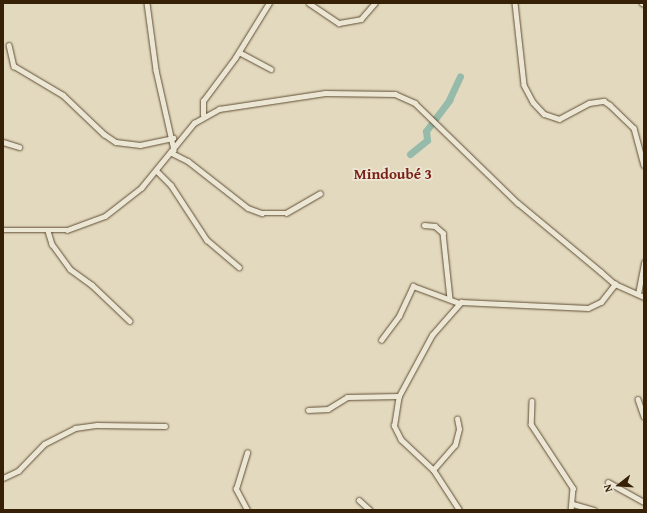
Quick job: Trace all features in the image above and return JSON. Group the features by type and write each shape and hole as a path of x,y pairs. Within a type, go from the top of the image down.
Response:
{"street":[{"path":"147,3 156,70 173,138 173,152"},
{"path":"204,115 203,101 239,52 268,3"},
{"path":"309,3 318,5 339,23 348,23 361,19 375,3"},
{"path":"515,3 524,85 533,102 544,114 559,118 596,101 610,105 634,128 644,165"},
{"path":"9,45 14,66 63,95 93,124 116,142 140,145 173,138"},
{"path":"239,52 271,69"},
{"path":"3,230 48,231 78,228 105,216 136,193 157,171 204,115 227,106 332,92 401,95 430,118 518,203 616,284 644,297"},
{"path":"3,142 19,146"},
{"path":"173,152 188,161 248,208 262,213 286,213 320,193"},
{"path":"157,171 171,184 207,240 239,267"},
{"path":"424,224 435,226 443,233 450,298"},
{"path":"48,231 52,244 70,269 92,285 130,321"},
{"path":"638,294 644,263"},
{"path":"381,340 399,316 413,286 458,302 588,308 600,302 616,284"},
{"path":"458,302 432,335 399,396 393,420 398,436 433,470 459,510"},
{"path":"308,410 328,409 347,397 399,396"},
{"path":"638,399 644,416"},
{"path":"532,401 530,422 570,482 573,504 571,510"},
{"path":"433,470 455,445 459,429 457,419"},
{"path":"3,478 18,471 44,444 75,428 97,424 165,426"},
{"path":"247,453 236,489 247,510"},
{"path":"608,482 644,502"},
{"path":"359,500 370,510"},
{"path":"573,504 594,510"}],"waterway":[{"path":"410,154 427,140 426,131 449,100 460,76"}],"district":[{"name":"Mindoubé 3","path":"393,174"}]}
